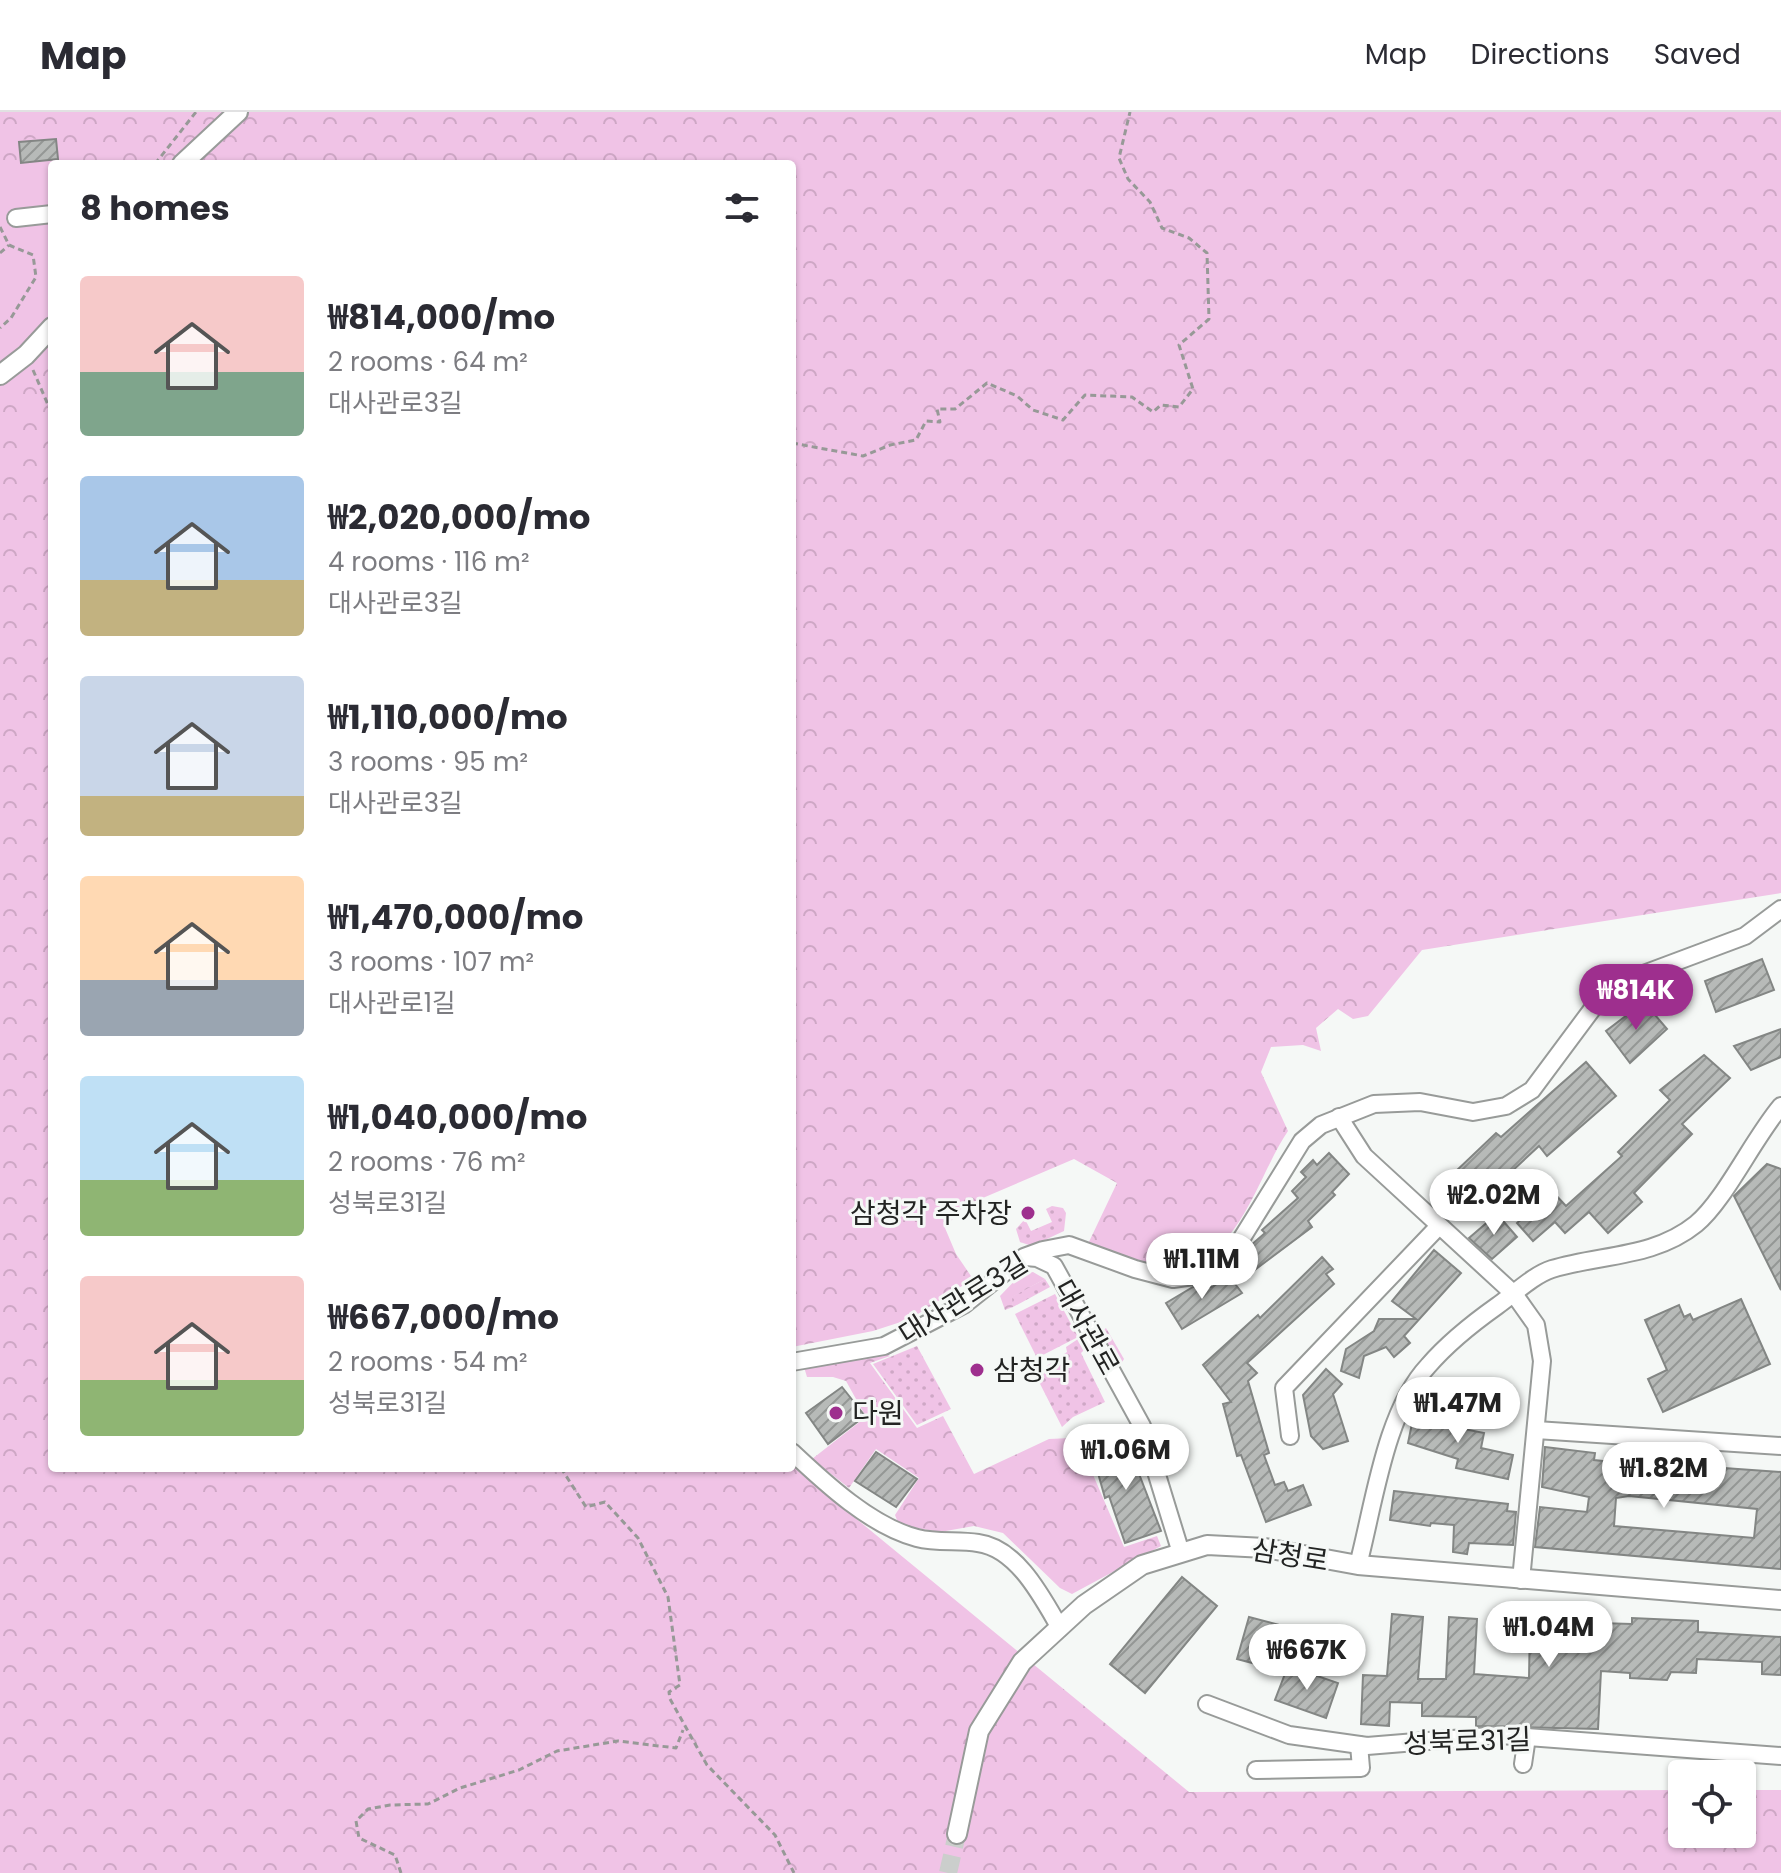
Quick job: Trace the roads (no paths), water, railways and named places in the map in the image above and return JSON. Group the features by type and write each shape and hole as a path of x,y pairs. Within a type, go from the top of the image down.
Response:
{"street":[{"path":"186,160 238,112"},
{"path":"16,218 48,214"},
{"path":"0,375 26,355 48,331"},
{"name":"대사관로3길","path":"796,1361 884,1346 965,1304 1024,1257 1069,1245 1173,1279 1207,1274 1232,1254 1302,1141 1321,1125 1374,1104 1420,1102 1473,1112 1506,1106 1532,1090 1596,1004 1622,982 1663,965 1708,953 1745,936 1781,909"},
{"path":"1358,1565 1392,1433 1406,1399 1426,1367 1484,1315 1547,1271 1578,1262 1619,1257 1663,1243 1696,1223 1779,1111"},
{"path":"1339,1117 1364,1156 1514,1294 1536,1325 1542,1361 1521,1580"},
{"path":"1290,1436 1284,1388 1438,1227"},
{"name":"대사관로","path":"1024,1257 1037,1258 1054,1266 1142,1426 1181,1553"},
{"path":"1536,1430 1781,1446"},
{"path":"796,1456 837,1495 915,1538 981,1543 1003,1554 1034,1583 1060,1628"},
{"name":"삼청로","path":"957,1834 979,1731 1022,1662 1084,1605 1142,1565 1207,1545 1265,1548 1358,1565 1781,1600"},
{"name":"성북로31길","path":"1207,1704 1289,1735 1359,1745 1501,1735 1781,1756"},
{"path":"1523,1764 1527,1737"},
{"path":"1256,1770 1361,1768 1359,1745"}],"tunnel":[{"path":"948,1873 957,1834"}],"place":[{"name":"삼청각 주차장","path":"1028,1213"},
{"name":"삼청각","path":"977,1370"},
{"name":"다원","path":"836,1413"}]}
